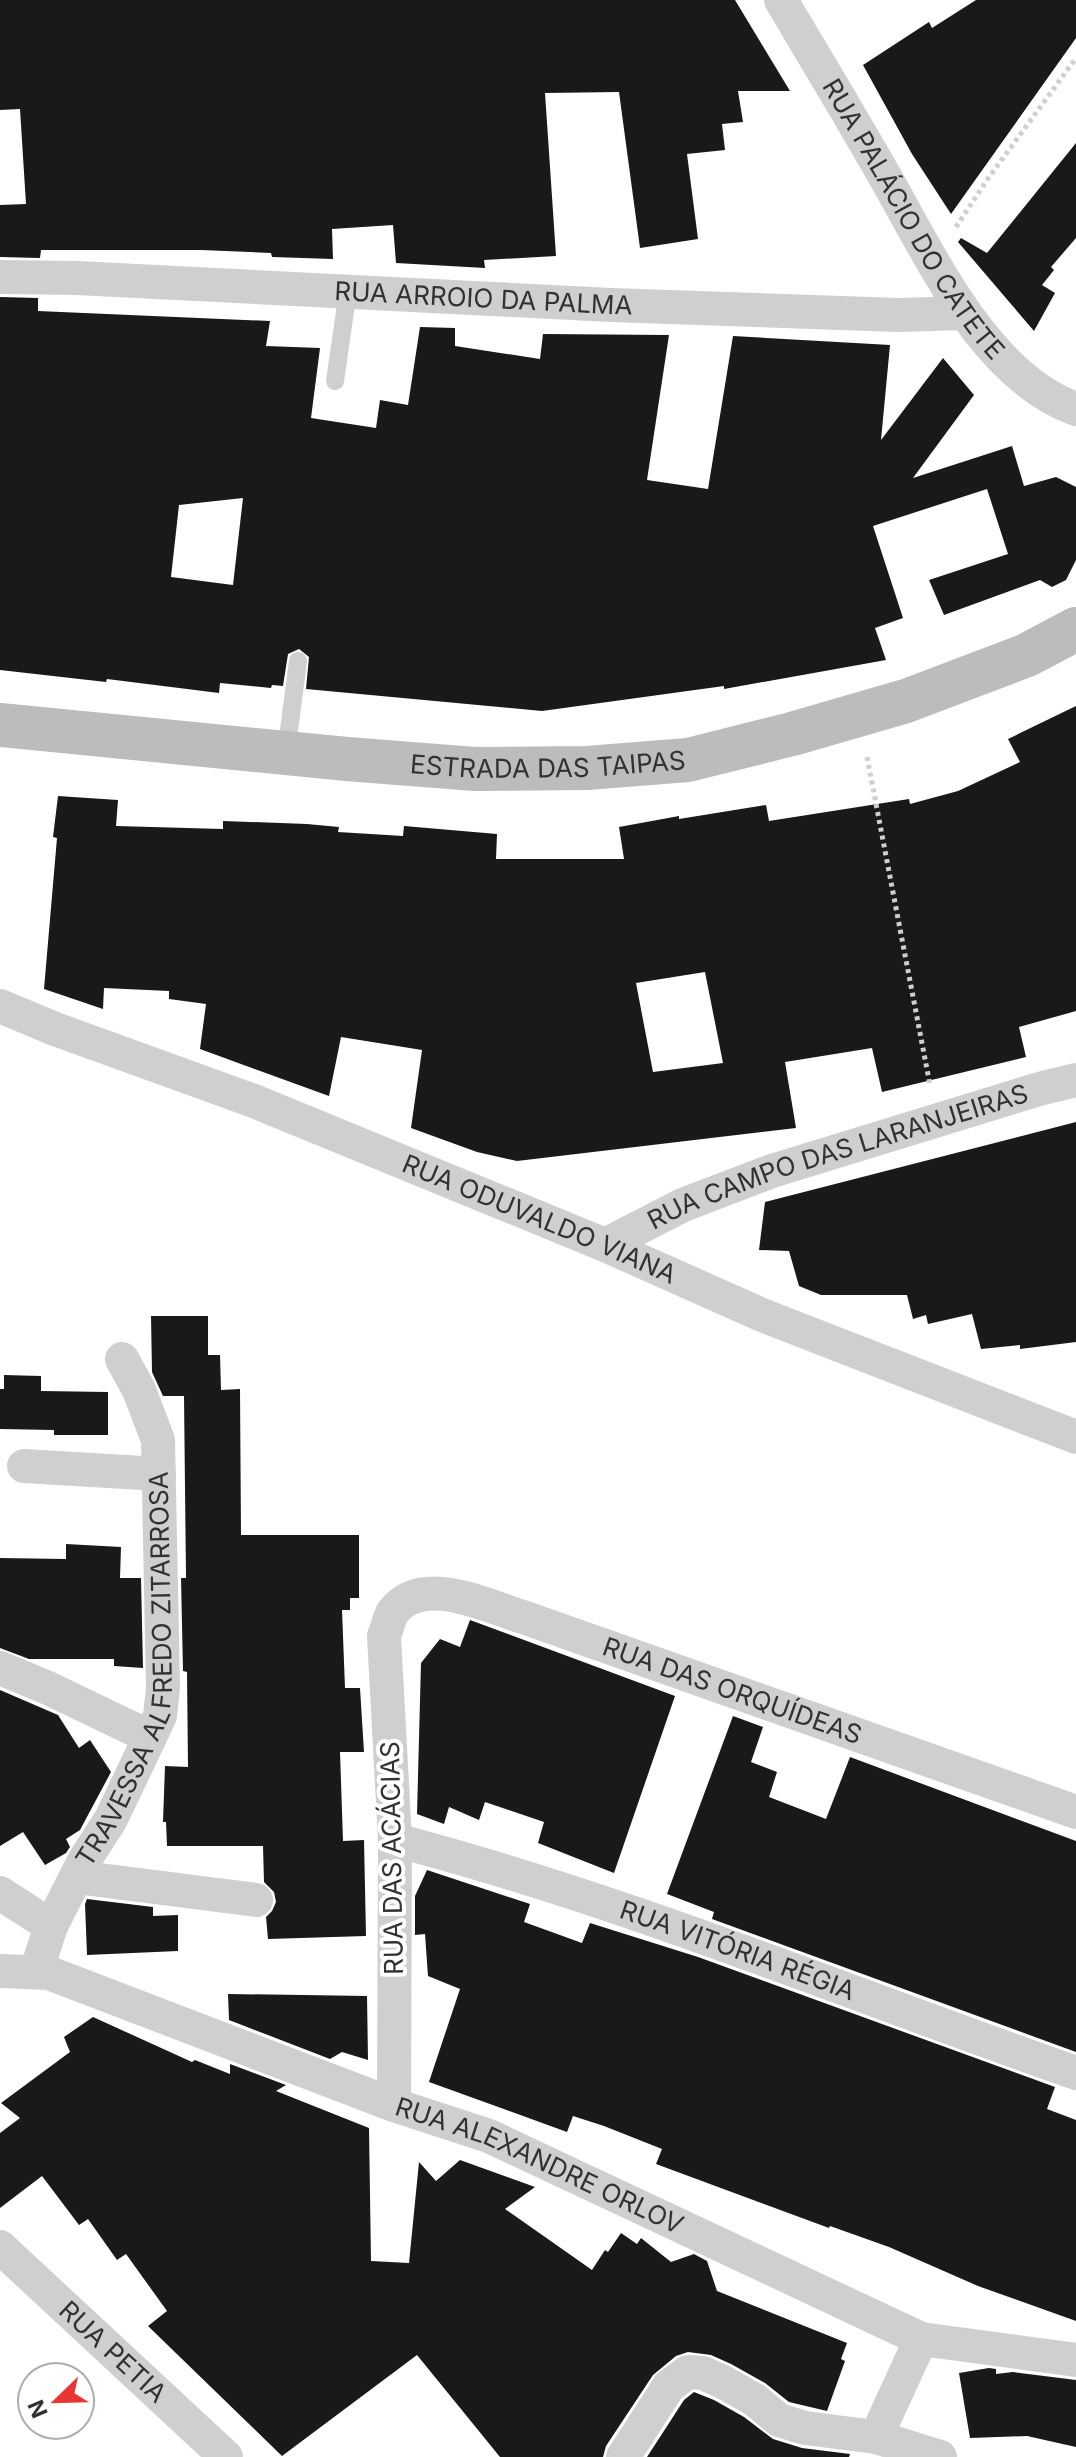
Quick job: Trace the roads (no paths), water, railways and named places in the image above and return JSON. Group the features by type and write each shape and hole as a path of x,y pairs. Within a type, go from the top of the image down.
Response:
{"main road":[{"name":"ESTRADA DAS TAIPAS","path":"0,725 475,769 587,768 688,760 906,701 1027,655 1076,629"}],"street":[{"name":"RUA PALÁCIO DO CATETE","path":"781,0 965,313 1013,370 1054,401 1076,409"},
{"name":"RUA ARROIO DA PALMA","path":"0,277 77,278 626,306 899,315 965,313"},
{"name":"RUA ODUVALDO VIANA","path":"0,1006 254,1101 605,1245 762,1315 1076,1437"},
{"name":"RUA CAMPO DAS LARANJEIRAS","path":"605,1245 683,1205 772,1171 1076,1080"},
{"name":"TRAVESSA ALFREDO ZITARROSA","path":"36,1972 51,1926 111,1819 160,1716 163,1688 158,1440 139,1390 122,1359"},
{"path":"24,1466 159,1474"},
{"name":"RUA DAS ORQUÍDEAS","path":"392,1613 412,1596 439,1592 618,1650 1076,1812"},
{"name":"RUA DAS ACÁCIAS","path":"392,1613 384,1636 395,1840 394,2105"},
{"path":"0,1668 150,1737"},
{"name":"RUA VITÓRIA RÉGIA","path":"395,1840 527,1879 770,1961 932,2023 1076,2073"},
{"path":"76,1877 256,1900"},
{"path":"0,1893 51,1926"},
{"name":"RUA ALEXANDRE ORLOV","path":"0,1971 49,1973 394,2105 489,2136 921,2339 1076,2360"},
{"name":"RUA PETIA","path":"0,2247 226,2457"},
{"path":"876,2437 921,2339"},
{"path":"623,2457 669,2386 688,2372 703,2373 723,2382 755,2400 779,2420 805,2428 831,2444 876,2437 940,2457"}],"lane":[{"path":"335,381 348,291"},
{"path":"286,753 298,661"}]}
